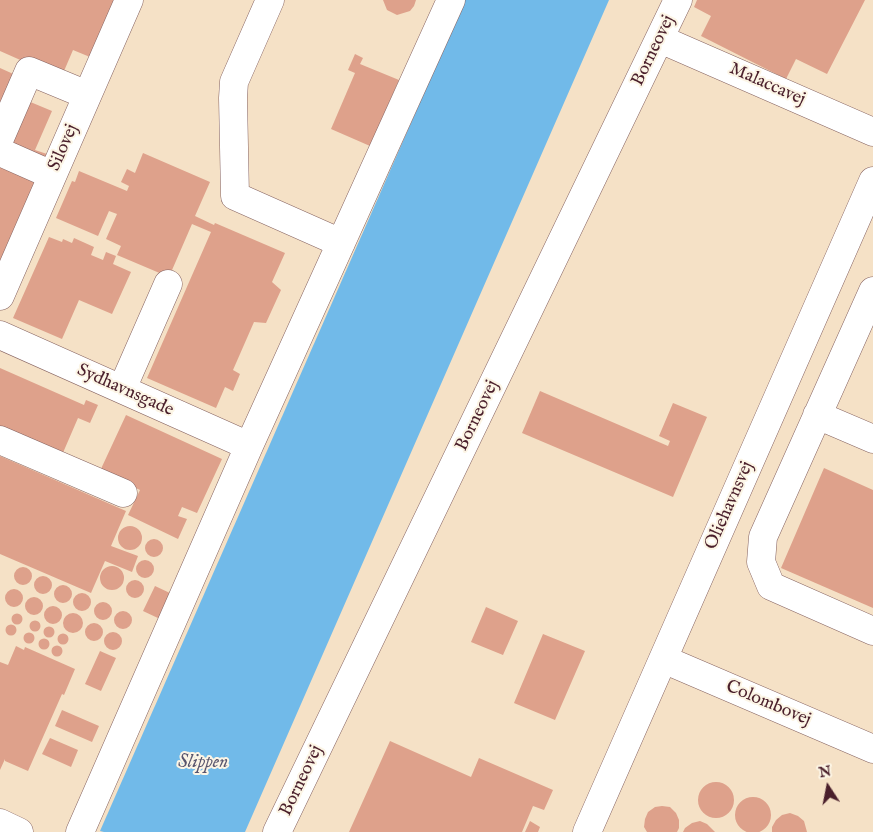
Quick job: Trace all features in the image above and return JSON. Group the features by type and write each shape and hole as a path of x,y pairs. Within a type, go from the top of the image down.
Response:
{"street":[{"name":"Silovej","path":"0,296 129,0"},
{"path":"270,0 234,82 232,98 235,196 341,243"},
{"path":"80,832 249,446 451,0"},
{"name":"Borneovej","path":"277,832 678,0"},
{"name":"Malaccavej","path":"660,39 873,132"},
{"path":"0,138 30,71 87,95"},
{"path":"0,152 52,174"},
{"name":"Oliehavnsvej","path":"587,832 873,181"},
{"path":"122,389 168,284"},
{"path":"873,291 763,537 761,562 771,586 873,631"},
{"name":"Sydhavnsgade","path":"0,335 249,446"},
{"path":"817,415 873,439"},
{"path":"0,440 123,493"},
{"name":"Colombovej","path":"663,659 873,749"},
{"path":"0,823 19,832"}],"water":[{"name":"Slippen","path":"465,0 609,0 245,832 100,831"}],"building":[{"path":"0,0 114,0 90,57 73,50 61,78 0,51"},
{"path":"383,0 416,0 410,11 397,15 387,10"},
{"path":"697,0 865,0 827,74 796,59 786,79 701,36 711,16 694,7"},
{"path":"355,54 363,58 360,64 399,80 370,146 331,129 355,73 348,70"},
{"path":"0,68 20,77 28,101 52,111 35,150 47,154 42,165 6,150 0,123"},
{"path":"143,153 210,182 195,216 285,253 272,282 281,290 266,323 254,322 233,370 240,374 233,391 225,387 216,408 147,378 211,232 192,224 169,277 117,255 121,246 106,239 117,214 109,211 98,236 56,218 72,181 75,182 79,171 127,191 129,186 121,182 127,169 135,173"},
{"path":"0,158 38,174 0,262"},
{"path":"49,237 62,242 63,239 72,243 74,238 94,247 91,255 103,260 106,252 116,256 113,264 131,272 112,314 79,300 62,339 13,318"},
{"path":"0,368 84,405 86,400 98,405 90,423 78,418 62,455 0,428"},
{"path":"540,391 668,446 670,441 659,436 673,403 707,417 673,497 522,433"},
{"path":"126,415 222,459 197,513 182,507 178,516 187,519 178,539 128,515 140,490 100,471"},
{"path":"0,456 126,511 111,546 138,556 132,572 105,561 91,593 0,554"},
{"path":"824,468 873,490 873,608 781,568"},
{"path":"130,526 139,529 142,538 139,547 130,550 121,547 118,538 121,529"},
{"path":"150,539 158,539 163,544 161,555 150,557 145,552 145,544"},
{"path":"145,560 151,563 154,569 151,575 145,578 139,575 136,569 139,563"},
{"path":"112,566 121,569 124,578 121,587 112,590 103,587 100,578 103,569"},
{"path":"23,567 29,570 32,576 29,582 23,585 17,582 14,576 17,570"},
{"path":"43,576 49,579 52,585 49,591 43,594 37,591 34,585 37,579"},
{"path":"131,580 139,580 144,585 142,596 131,598 126,593 126,585"},
{"path":"63,585 69,588 72,594 69,600 63,603 57,600 54,594 57,588"},
{"path":"155,586 172,594 160,619 143,611"},
{"path":"14,589 20,592 23,598 20,604 14,607 8,604 5,598 8,592"},
{"path":"82,593 88,596 91,602 88,608 82,611 76,608 73,602 76,596"},
{"path":"34,597 40,600 43,606 40,612 34,615 28,612 25,606 28,600"},
{"path":"103,602 109,605 112,611 109,617 103,620 97,617 94,611 97,605"},
{"path":"53,606 59,609 62,615 59,621 53,624 47,621 44,615 47,609"},
{"path":"486,607 518,621 503,655 471,642"},
{"path":"123,611 129,614 132,620 129,626 123,629 117,626 114,620 117,614"},
{"path":"17,613 23,619 17,625 11,619"},
{"path":"73,613 80,616 83,623 80,630 73,633 66,630 63,623 66,616"},
{"path":"35,620 41,626 35,632 29,626"},
{"path":"94,623 100,626 103,632 100,638 94,641 88,638 85,632 88,626"},
{"path":"11,624 17,630 11,636 5,630"},
{"path":"49,626 55,632 49,638 43,632"},
{"path":"29,632 35,638 29,644 23,638"},
{"path":"113,632 119,635 122,641 119,647 113,650 107,647 104,641 107,635"},
{"path":"63,633 69,639 63,645 57,639"},
{"path":"543,634 585,651 555,720 514,703"},
{"path":"44,638 50,644 44,650 38,644"},
{"path":"57,645 63,651 57,657 51,651"},
{"path":"16,646 24,650 25,647 75,669 28,771 5,761 5,759 0,770 0,662 8,665"},
{"path":"100,651 116,658 101,691 85,684"},
{"path":"62,710 99,726 92,742 55,726"},
{"path":"50,738 78,750 71,767 42,754"},
{"path":"390,741 471,777 479,758 553,790 544,810 533,806 522,832 349,832"},
{"path":"716,782 728,788 734,800 728,812 716,818 704,812 698,800 704,788"},
{"path":"753,797 765,803 771,815 765,827 753,833 741,827 735,815 741,803"},
{"path":"655,807 670,807 676,813 679,820 677,832 647,832 644,827 648,812"},
{"path":"790,813 804,821 807,832 772,832 772,827 776,820 782,815"},
{"path":"530,821 540,827 538,832 525,832"},
{"path":"700,821 707,824 715,832 683,832 692,823"}]}
